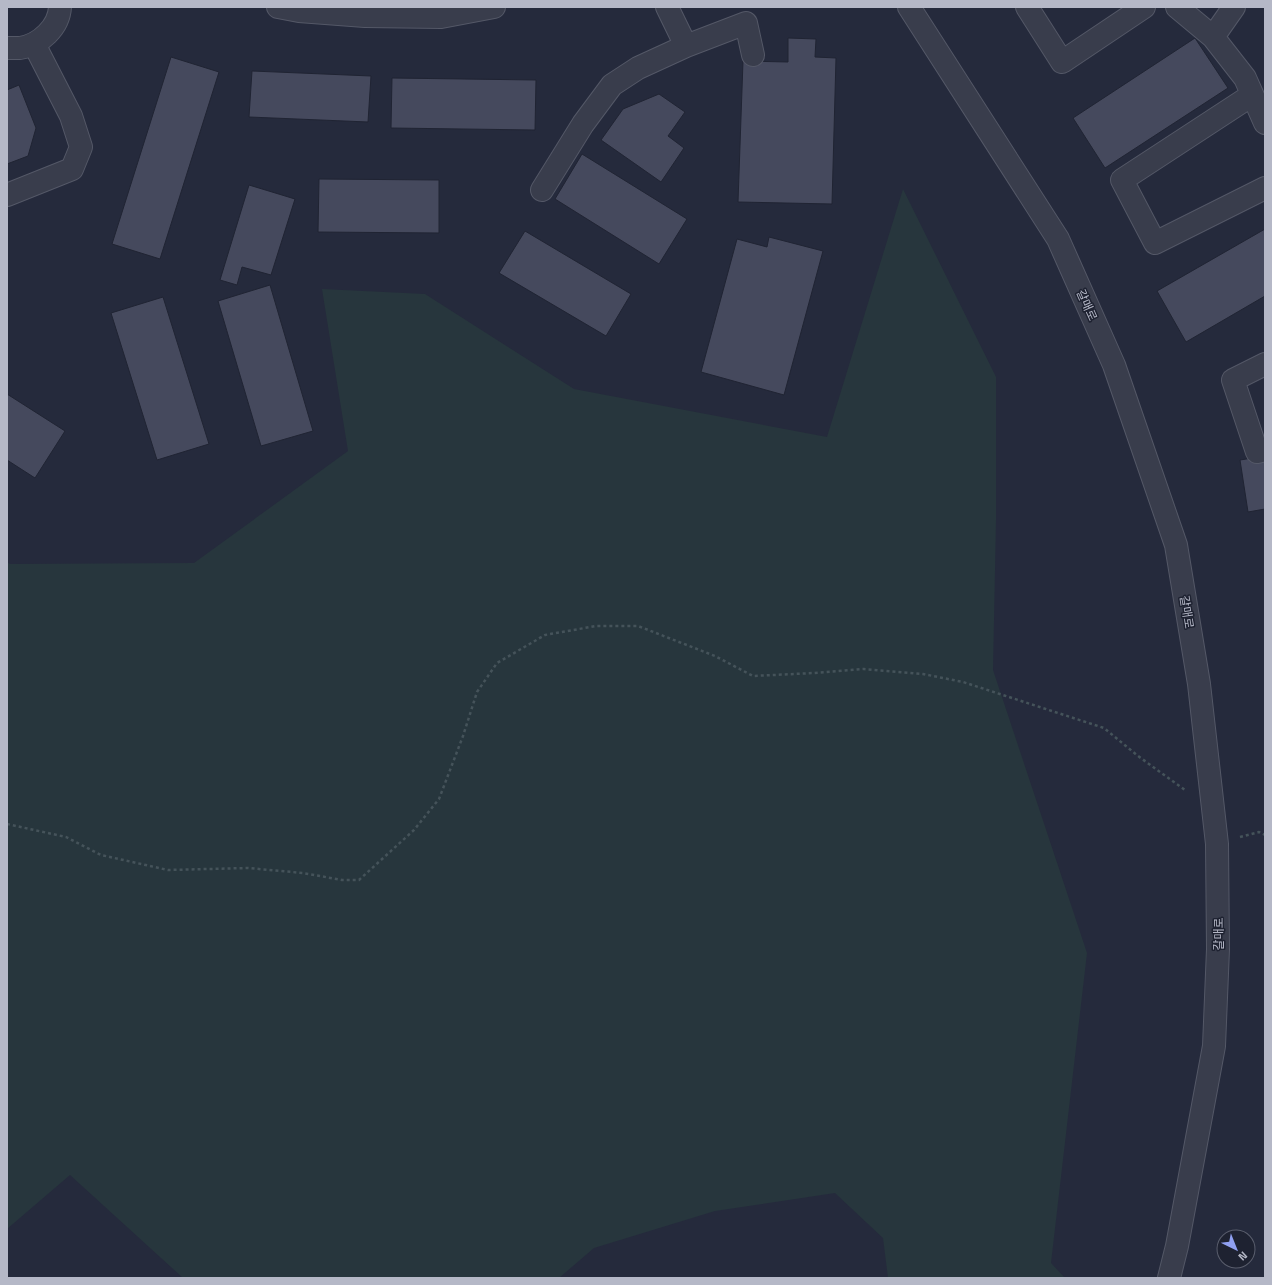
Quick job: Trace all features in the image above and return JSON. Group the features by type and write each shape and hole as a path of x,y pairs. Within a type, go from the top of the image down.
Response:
{"street":[{"path":"7,48 20,48 34,44 46,35 55,24 60,7"},
{"path":"278,7 298,11 365,16 441,17 494,7"},
{"path":"667,7 686,46"},
{"name":"갈매로","path":"909,7 1058,239 1114,365 1176,545 1199,684 1213,809 1216,844 1218,949 1214,1046 1177,1246 1169,1278"},
{"path":"1027,7 1062,62 1144,7"},
{"path":"1177,7 1213,37 1245,78 1265,123"},
{"path":"1213,37 1234,7"},
{"path":"542,190 583,124 612,85 638,68 686,46 746,23 753,55"},
{"path":"7,195 72,169 81,147 71,116 34,44"},
{"path":"1252,95 1122,180 1155,242 1265,188"},
{"path":"1265,364 1233,380 1257,452 1265,450"}],"path":[{"path":"7,824 66,837 101,855 168,870 248,868 303,873 342,880 359,880 414,830 439,799 463,736 477,692 497,663 545,635 596,626 638,626 715,656 753,676 864,669 923,674 963,682 1104,728 1138,756 1213,809"}],"shaded area":[{"path":"903,189 996,377 996,520 993,670 1087,953 1051,1263 1065,1278 888,1278 883,1238 835,1193 715,1211 594,1248 559,1278 183,1278 70,1175 7,1229 7,562 10,564 194,563 348,451 322,289 425,294 574,389 827,437"}],"building":[{"path":"788,38 816,39 815,57 836,58 832,204 738,202 743,61 788,62"},
{"path":"1195,38 1228,88 1105,168 1073,118"},
{"path":"171,57 219,72 160,259 112,244"},
{"path":"252,71 371,76 368,122 249,117"},
{"path":"392,78 536,80 535,130 391,128"},
{"path":"19,85 36,128 28,156 7,164 7,90"},
{"path":"659,94 685,112 668,136 684,148 661,182 601,140 623,109"},
{"path":"582,154 687,219 659,264 555,199"},
{"path":"319,179 439,180 439,233 318,232"},
{"path":"249,185 295,199 271,275 242,267 237,285 220,280"},
{"path":"1265,229 1265,296 1186,342 1157,291"},
{"path":"525,231 631,294 606,336 499,273"},
{"path":"769,237 823,251 784,395 701,372 737,239 767,247"},
{"path":"270,285 313,431 261,446 218,301"},
{"path":"163,297 209,444 157,460 111,313"},
{"path":"7,394 65,431 35,478 7,460"},
{"path":"1265,456 1265,509 1248,512 1240,460"}]}
